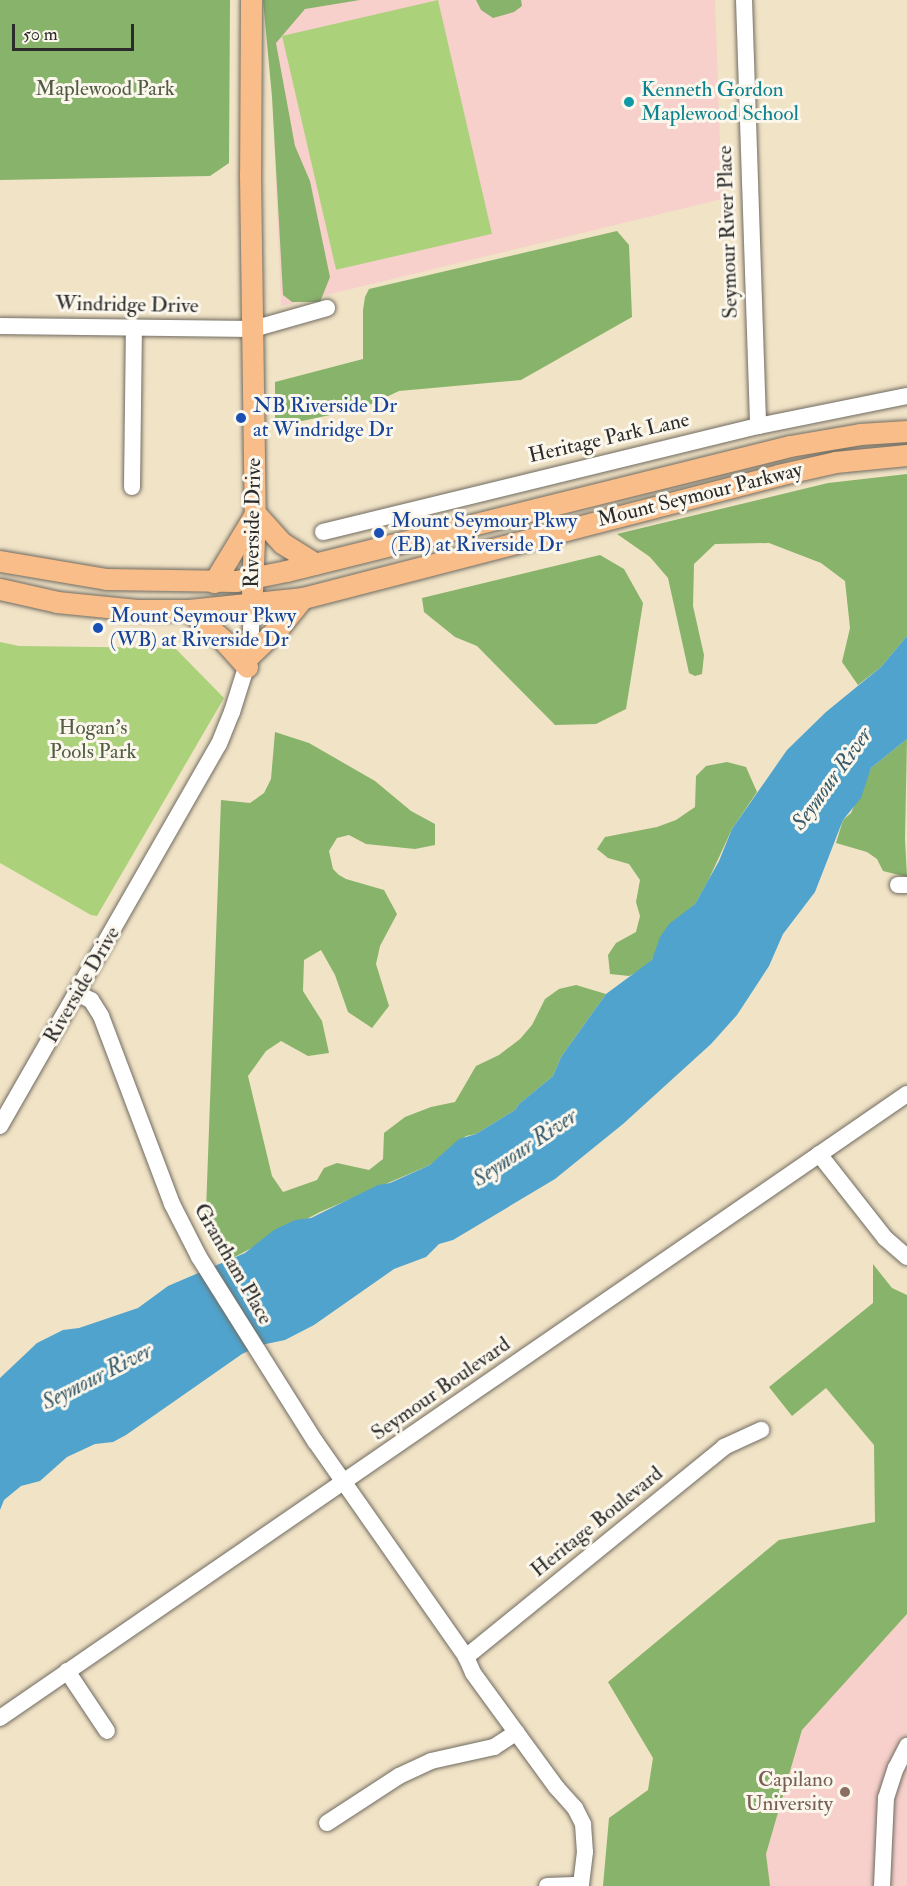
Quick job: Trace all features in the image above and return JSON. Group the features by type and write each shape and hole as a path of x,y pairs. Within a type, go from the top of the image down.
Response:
{"main road":[{"name":"Riverside Drive","path":"251,0 250,174 255,513 252,605"},
{"name":"Mount Seymour Parkway","path":"0,561 106,579 214,582 253,578 790,446 860,434 907,431"},
{"name":"Mount Seymour Parkway","path":"0,589 57,602 107,608 189,610 303,598 778,475 835,462 907,455"},
{"path":"214,582 255,513 282,543 315,564"},
{"path":"189,610 248,661 303,598"}],"street":[{"name":"Seymour River Place","path":"744,0 758,426"},
{"name":"Windridge Drive","path":"0,326 254,329 327,308"},
{"path":"132,487 134,327"},
{"name":"Heritage Park Lane","path":"323,532 758,426 907,396"},
{"name":"Riverside Drive","path":"0,1126 219,744 248,661 252,605"},
{"name":"Grantham Place","path":"77,993 91,1000 101,1016 172,1204 199,1257 345,1482"},
{"name":"Seymour Boulevard","path":"0,1718 907,1094"},
{"path":"819,1154 885,1238 907,1257"},
{"name":"Heritage Boulevard","path":"466,1657 724,1447 761,1430"},
{"path":"345,1482 466,1657 473,1673 557,1788 575,1808 583,1824 585,1852 581,1886 547,1886"},
{"path":"67,1671 107,1731"},
{"path":"327,1823 399,1776 430,1761 495,1747 517,1732"},
{"path":"882,1886 886,1798 896,1768 907,1746"}],"shaded area":[{"path":"314,0 715,0 722,199 281,306 269,12"},
{"name":"Capilano University","path":"907,1614 907,1886 769,1886 766,1854 802,1730"}],"green space":[{"name":"Maplewood Park","path":"0,0 230,0 229,163 210,176 0,180"},
{"path":"263,0 360,0 305,9 276,43 295,146 310,181 330,277 320,302 292,302 283,295 272,97"},
{"path":"438,0 492,234 336,270 282,36"},
{"path":"476,0 521,0 522,6 514,12 493,18 481,10"},
{"path":"617,231 629,245 632,317 521,380 399,391 363,408 302,421 275,431 275,382 363,359 363,310 369,289"},
{"path":"907,474 907,636 881,667 858,685 842,662 850,628 845,581 821,563 769,543 715,544 694,564 693,606 704,655 702,674 695,676 689,673 668,578 650,557 617,534 828,483"},
{"path":"600,555 624,569 643,603 626,709 596,724 555,725 477,646 455,637 424,612 422,598"},
{"name":"Hogan's Pools Park","path":"0,642 19,646 175,648 224,698 97,916 91,915 0,863"},
{"path":"275,732 309,743 375,781 411,811 435,824 435,845 415,849 366,844 349,835 337,838 329,851 333,869 339,875 384,890 397,914 380,946 376,964 389,1006 372,1028 348,1012 335,975 321,950 304,960 303,991 322,1021 329,1053 308,1056 281,1041 266,1051 248,1076 272,1176 283,1192 317,1180 324,1168 337,1163 369,1170 383,1159 384,1133 405,1117 431,1107 455,1102 476,1066 499,1055 520,1039 532,1025 545,999 559,989 576,985 606,994 561,1057 553,1076 519,1104 515,1110 476,1134 466,1136 430,1165 320,1212 225,1262 206,1211 221,800 250,803 264,793 271,779"},
{"path":"907,739 905,839 907,877 883,871 877,859 867,852 836,843 843,820 851,813 871,768"},
{"path":"727,762 746,767 757,792 732,829 708,881 695,904 666,930 652,960 643,969 629,976 610,974 608,955 616,943 636,932 640,916 636,902 640,880 629,864 608,858 597,849 605,837 657,827 676,820 695,807 696,776 706,766"},
{"path":"873,1264 892,1288 907,1295 907,1614 802,1730 766,1854 770,1886 603,1886 609,1818 648,1790 653,1758 608,1682 779,1540 875,1522 874,1445 826,1388 792,1416 769,1387 873,1303"}],"water":[{"name":"Seymour River","path":"907,636 907,739 871,768 861,798 843,820 815,892 783,934 769,966 737,1015 711,1044 623,1124 555,1179 453,1240 439,1244 426,1257 394,1269 314,1325 285,1340 261,1345 242,1354 126,1435 113,1442 95,1444 67,1457 40,1481 21,1486 4,1500 0,1510 0,1378 37,1343 63,1330 79,1328 138,1308 168,1286 245,1253 274,1230 295,1220 311,1218 378,1185 390,1183 430,1165 459,1139 476,1134 515,1110 519,1104 553,1076 561,1057 606,994 652,960 660,937 669,924 695,904 719,861 732,829 787,750 826,712 881,667"}],"place":[{"name":"Kenneth Gordon Maplewood School","path":"629,102"},
{"name":"NB Riverside Dr at Windridge Dr","path":"241,418"},
{"name":"Mount Seymour Pkwy (EB) at Riverside Dr","path":"379,533"},
{"name":"Mount Seymour Pkwy (WB) at Riverside Dr","path":"98,628"},
{"name":"Capilano University","path":"845,1792"}]}
